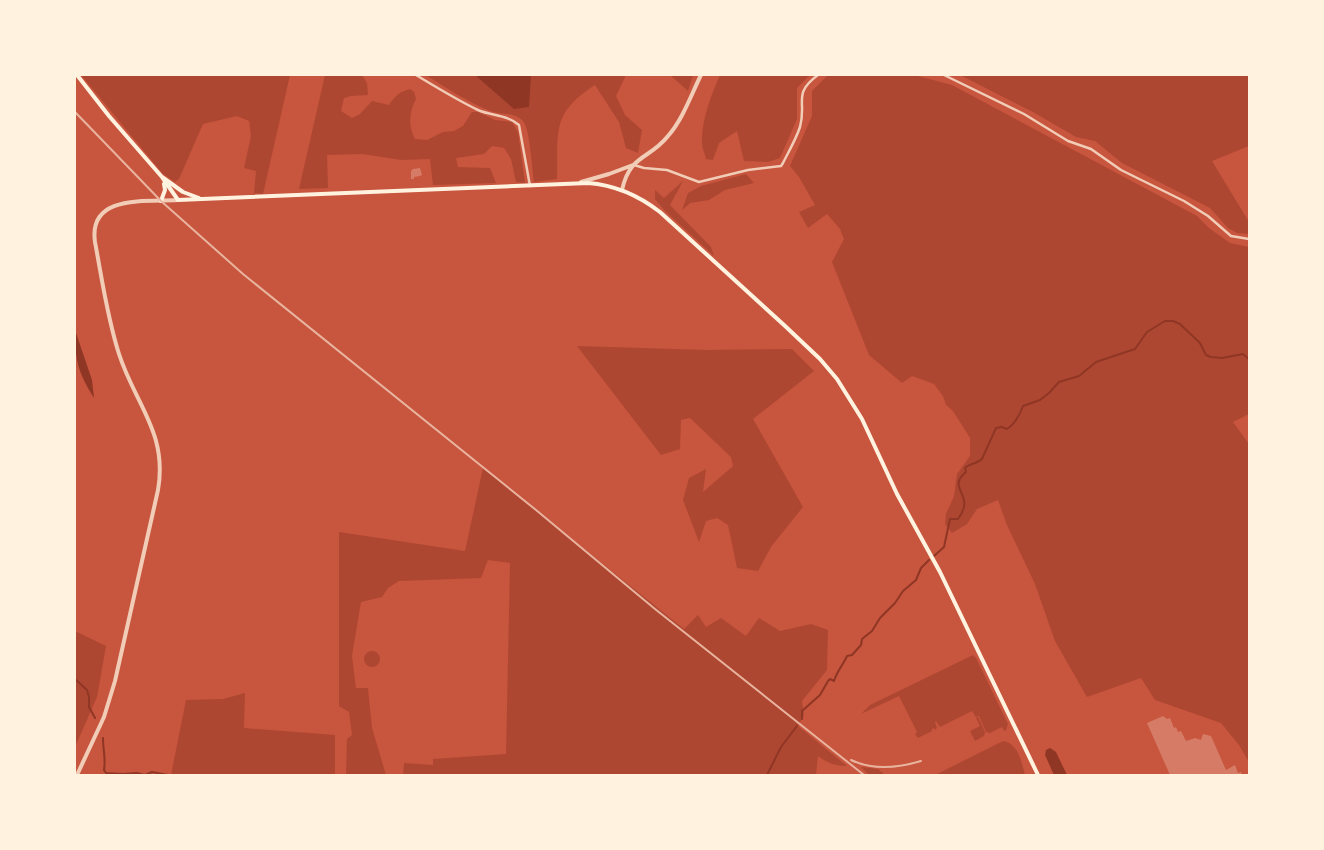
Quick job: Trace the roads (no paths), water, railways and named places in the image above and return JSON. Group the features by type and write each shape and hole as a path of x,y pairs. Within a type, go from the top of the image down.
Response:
{"main road":[{"path":"77,75 98,103 162,177 178,200 578,183 597,184 622,190 641,198 660,212 784,324 820,359 837,379 862,419 897,494 940,572 1038,775"},
{"path":"162,177 183,192 204,199"},
{"path":"161,201 165,190 162,177"}],"street":[{"path":"416,75 477,110 497,117 514,120 519,124 530,186"},
{"path":"622,190 626,174 633,165 669,136 701,75"},
{"path":"578,183 633,165 667,170 699,182 748,170 780,166 800,126 803,89 818,75"},
{"path":"944,75 1024,114 1068,141 1091,149 1121,170 1184,201 1208,216 1231,236 1249,239"},
{"path":"77,775 104,717 116,680 161,470 157,442 117,349 95,242 94,226 101,214 112,206 125,203 178,200"}],"waterway":[{"path":"934,556 944,547 950,519 958,519 963,511 964,503 959,483 960,478 966,472 965,468 982,459 996,428 1002,427 1007,429 1010,427 1015,422 1023,406 1040,400 1059,382 1079,376 1096,362 1135,349 1147,332 1165,321 1173,321 1180,324 1200,343 1206,355 1222,358 1243,354 1249,359"},
{"path":"802,719 802,711 820,695 830,679 834,681 847,656 852,655 861,645 862,639 872,631 880,618 895,603 903,591 916,580 921,568 929,560"},
{"path":"75,679 87,690 89,707 95,718"},
{"path":"767,775 781,747 797,726"},
{"path":"103,738 104,770 106,773 137,773 145,775 152,772 168,775"}],"railway":[{"path":"75,112 161,201 243,274 536,510 655,609 864,775"},
{"path":"851,760 877,767 904,765 921,761"}]}
